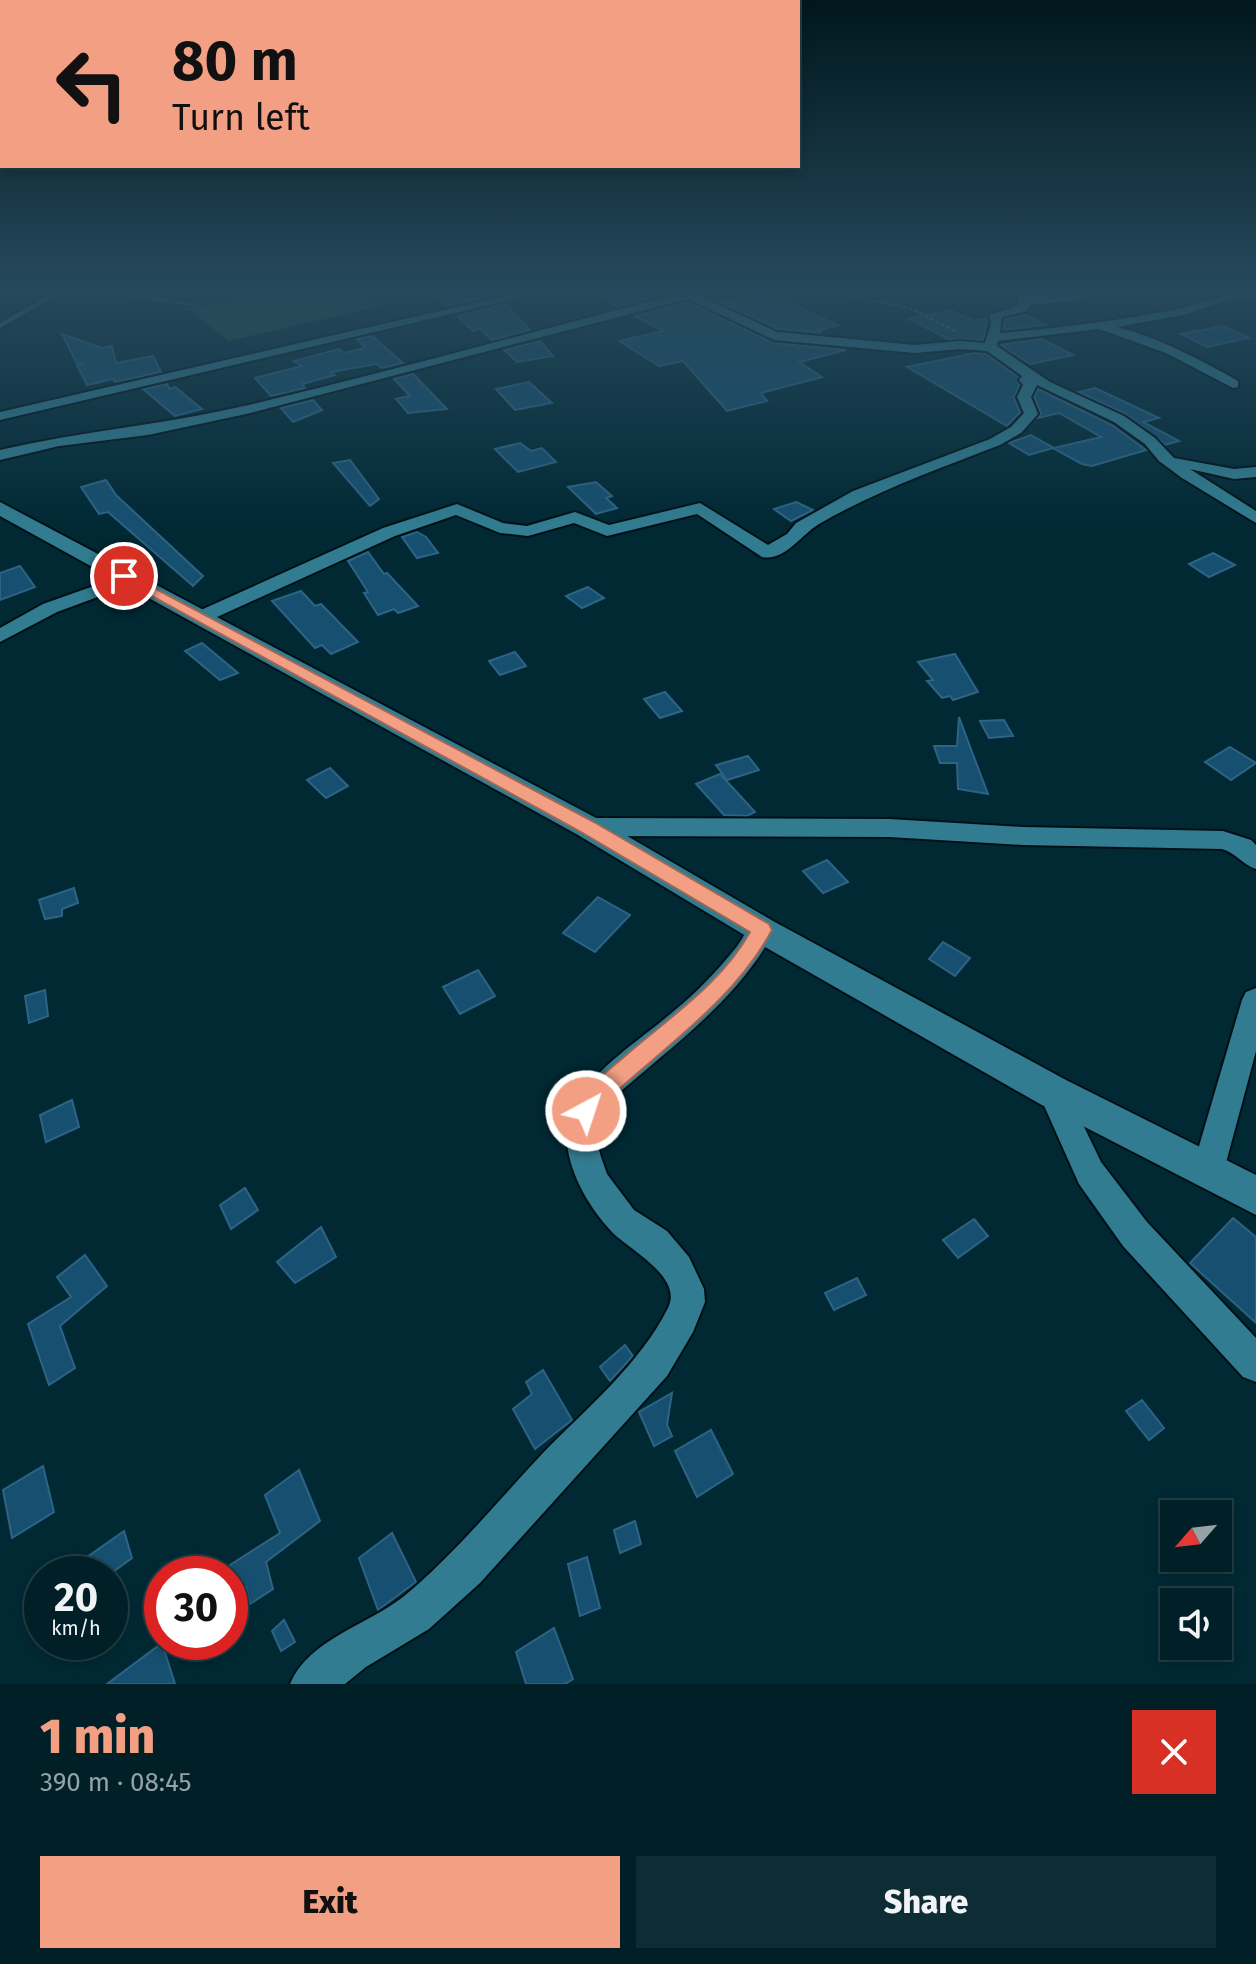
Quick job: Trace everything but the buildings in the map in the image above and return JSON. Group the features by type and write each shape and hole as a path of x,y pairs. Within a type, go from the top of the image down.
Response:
{"street":[{"path":"0,416 202,370"},
{"path":"0,455 59,441 148,431 261,407 401,370"},
{"path":"1023,370 1062,394 1119,419 1150,441 1164,458 1216,495 1256,518"},
{"path":"1209,370 1233,384"},
{"path":"199,618 366,542 457,509 500,528 528,531 575,517 607,531 700,508 768,553 793,538 802,527 859,494 995,442 1016,430 1031,414 1024,397 1030,385 1026,380 1030,375"},
{"path":"1164,458 1215,471 1256,472"},
{"path":"0,508 588,827 762,930 1053,1092 1256,1196"},
{"path":"0,636 50,608 97,591 124,576"},
{"path":"588,827 889,828 1023,836 1223,840 1242,846 1256,860"},
{"path":"311,1684 351,1652 414,1614 466,1569 654,1363 681,1320 688,1302 687,1289 677,1269 655,1243 623,1221 596,1184 580,1135 586,1111 601,1091 725,981 748,954 762,930"},
{"path":"1208,1170 1256,1000"},
{"path":"1053,1092 1090,1173 1135,1234 1256,1364"}],"route":[{"path":"124,576 588,827 762,930 748,954 725,981 601,1091 586,1111"}]}
